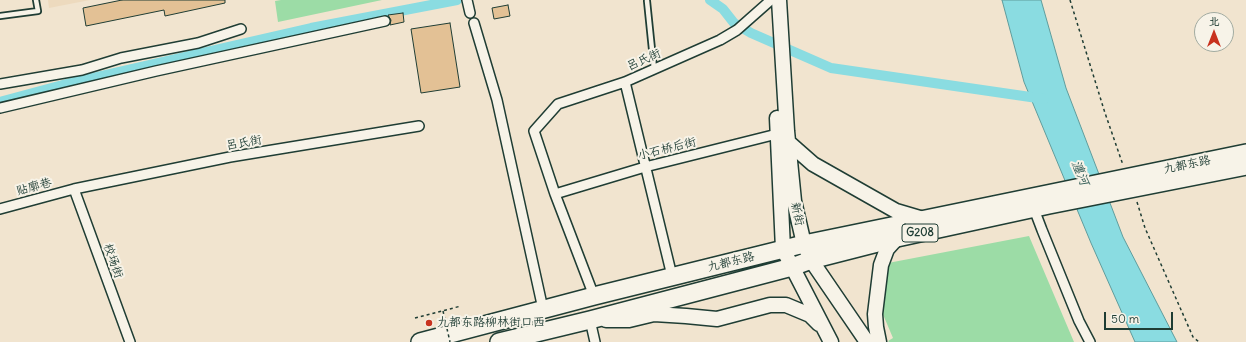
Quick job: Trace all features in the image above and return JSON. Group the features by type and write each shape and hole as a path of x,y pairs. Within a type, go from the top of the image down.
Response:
{"highway":[{"name":"九都东路","path":"1130,183 1246,153"},
{"name":"九都东路","path":"1130,183 1246,166"},
{"name":"G208","path":"1043,203 1130,183"},
{"name":"九都东路","path":"420,342 672,276 804,244 923,219 1043,203"},
{"name":"九都东路","path":"499,342 590,320 897,238 1043,203"}],"main road":[{"path":"772,0 777,24"},
{"path":"777,24 779,0"},
{"name":"新街","path":"777,24 785,136 794,201 804,244 811,260 867,342"},
{"path":"785,136 813,164 896,211 923,219"},
{"name":"新街","path":"785,136 783,249 831,342"},
{"path":"880,342 876,327 875,314 881,265 887,249 897,238"},
{"path":"590,320 629,320 654,314 717,319 770,305 786,304 810,315 822,326"}],"street":[{"path":"467,0 470,13"},
{"name":"吕氏街","path":"555,194 534,131 558,104 625,82 720,40 737,30 751,16 772,0"},
{"path":"0,108 385,21"},
{"path":"474,23 497,100 543,309"},
{"path":"0,84 82,70 121,58 198,43 241,29"},
{"path":"625,82 672,276"},
{"name":"吕氏街","path":"74,189 230,157 419,126"},
{"name":"小石桥后街","path":"555,194 645,167 785,136"},
{"name":"贴廓巷","path":"0,209 74,189"},
{"name":"校场街","path":"74,189 130,342"},
{"path":"555,194 594,296"},
{"path":"1043,203 1047,244 1079,321 1090,342"},
{"path":"590,320 595,342"}],"lane":[{"path":"0,16 38,11 36,0"},
{"path":"647,1 654,69"}],"path":[{"path":"416,318 461,306"},
{"path":"443,311 450,342"}],"shaded area":[{"path":"48,0 90,0 49,8"}],"green space":[{"path":"382,0 278,22 275,1"},
{"path":"1029,236 1074,342 888,341 893,338 879,305 888,263"}],"water":[{"name":"瀍河","path":"1002,0 1041,0 1066,88 1123,237 1177,342 1135,342 1091,243 1024,82"}],"building":[{"path":"122,0 225,0 225,3 165,16 164,10 86,26 83,8"},
{"path":"508,5 510,16 494,19 492,8"},
{"path":"403,13 404,22 390,25 391,20 388,15"},
{"path":"450,23 460,87 421,93 411,29"}],"waterway":[{"path":"0,102 70,83 311,28 457,0"},
{"path":"710,0 723,9 734,23 751,33 831,68 1044,99"}],"place":[{"name":"九都东路柳林街口西","path":"429,323"}]}
